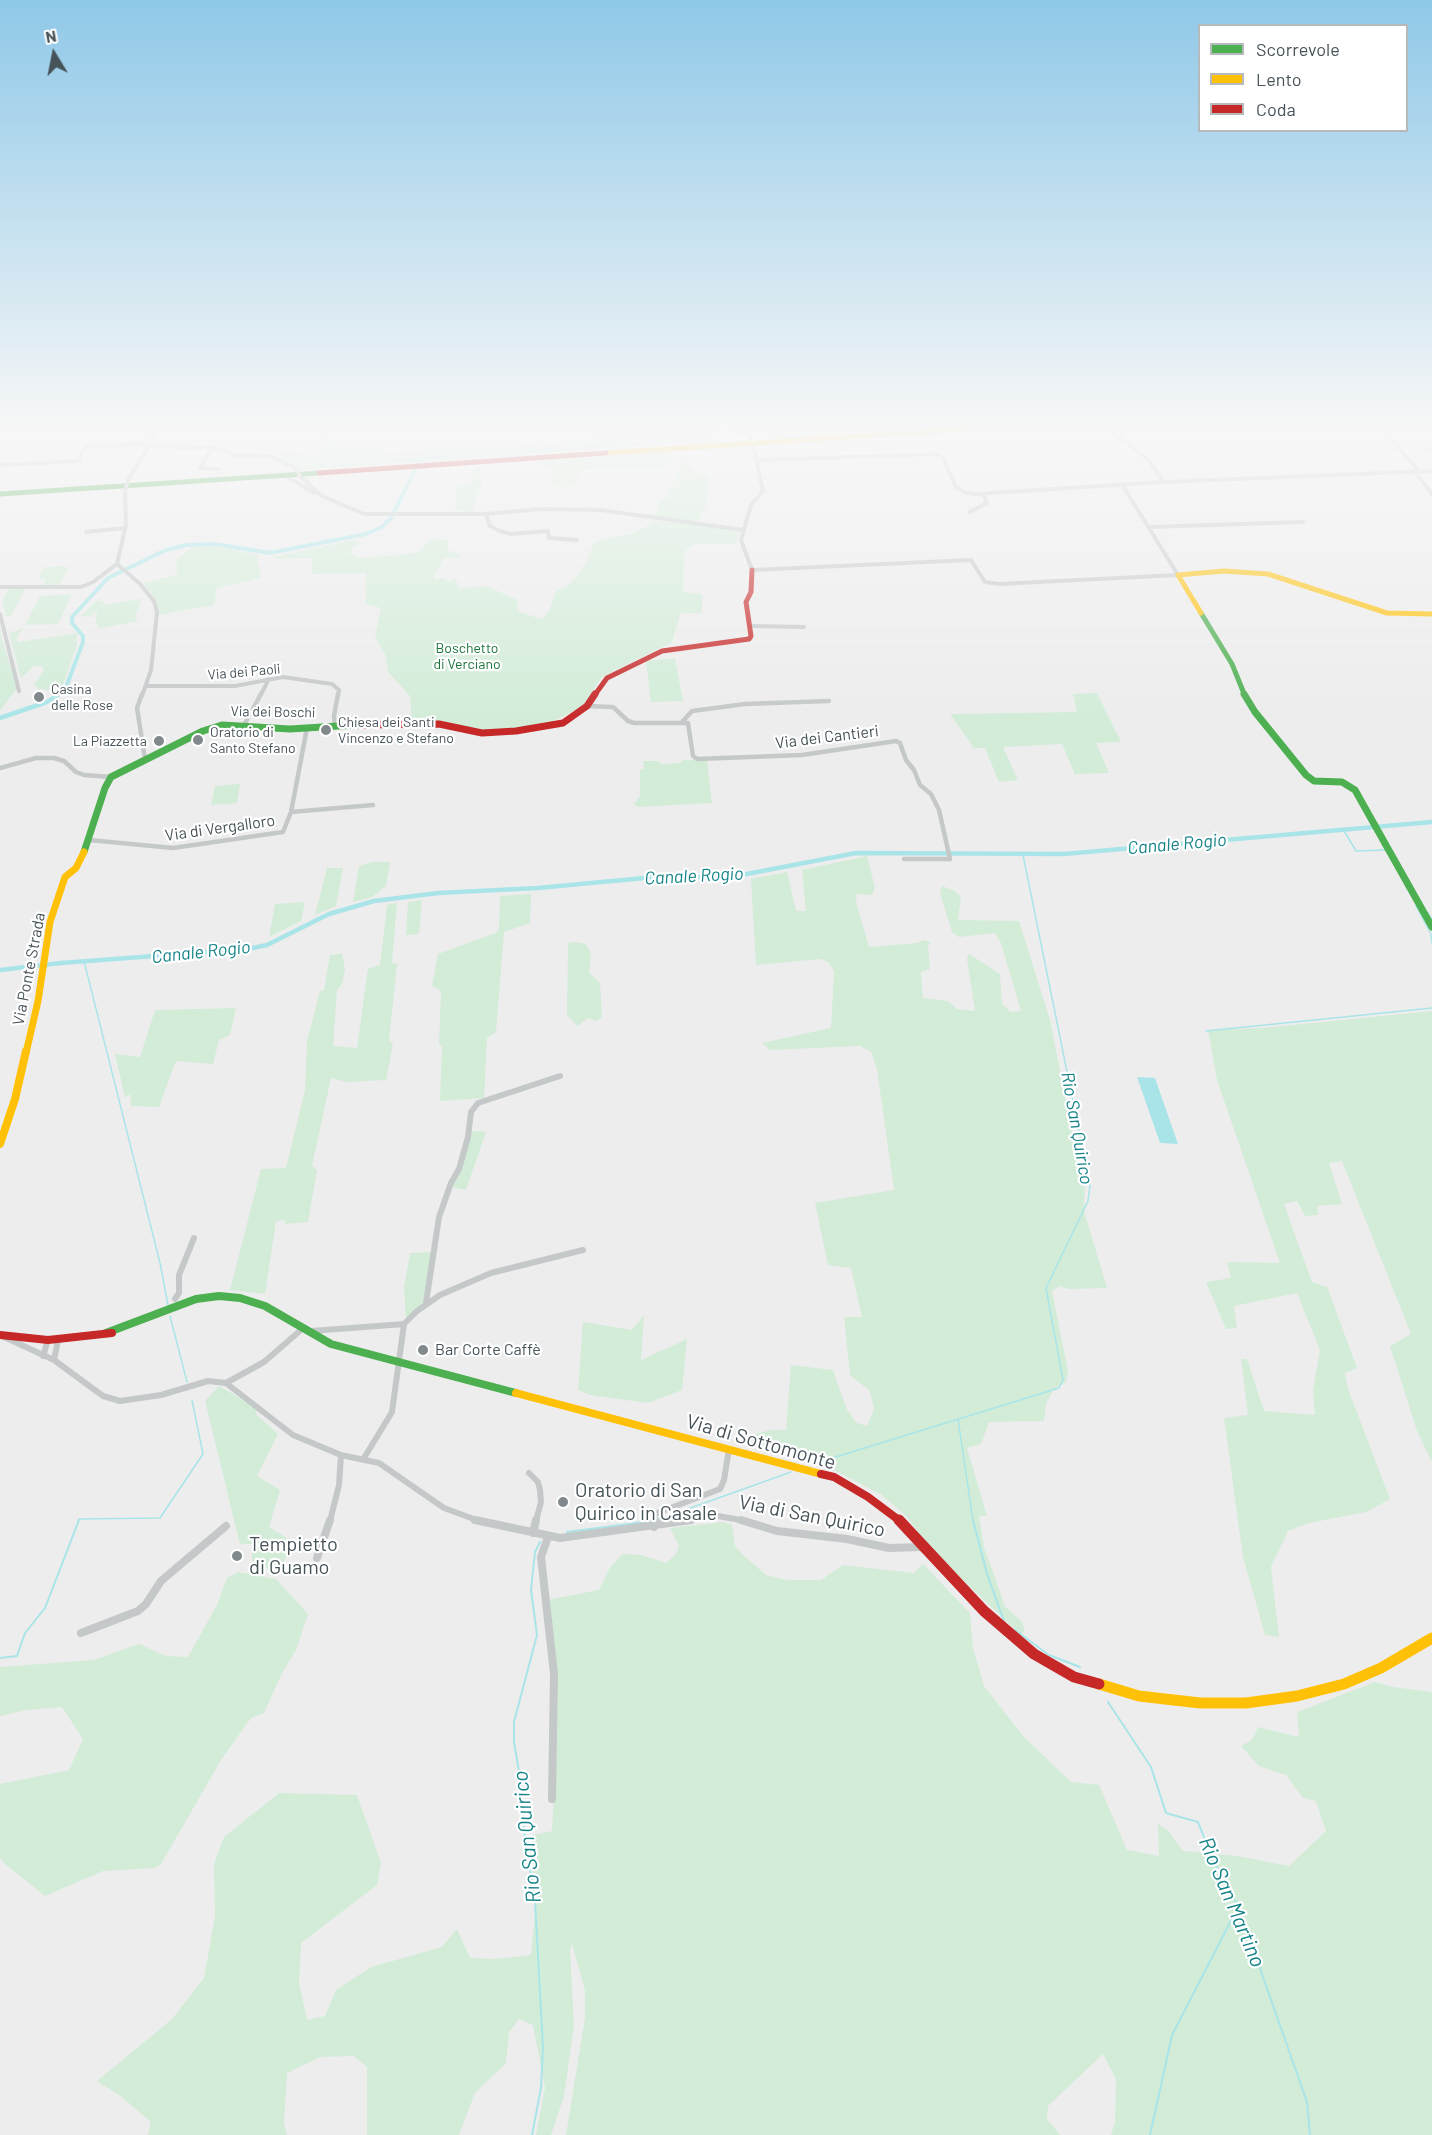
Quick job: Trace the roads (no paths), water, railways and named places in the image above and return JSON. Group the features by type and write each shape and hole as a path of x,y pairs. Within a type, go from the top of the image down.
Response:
{"main road":[{"path":"749,626 746,602 751,592 752,570"},
{"path":"1432,614 1387,613 1268,574 1224,571 1178,575 1232,664 1242,690 1255,712 1309,778 1342,782 1352,786 1432,927"},
{"name":"Via dei Boschi","path":"111,777 209,729 222,725 307,728 439,724 482,733 516,731 563,723 587,706 607,678 614,674 673,647 746,641 751,636 749,626"},
{"name":"Via Ponte Strada","path":"0,1144 15,1099 45,965 50,922 65,878 76,868 89,840 93,822 111,777"},
{"name":"Via di Sottomonte","path":"0,1335 58,1340 106,1333 127,1329 193,1304 231,1297"},
{"name":"Via di Sottomonte","path":"106,1333 172,1303 201,1298 231,1297 265,1306 332,1344 834,1477 868,1497 898,1519 984,1611 1045,1662 1074,1677 1139,1696 1200,1703 1246,1703 1297,1696 1344,1684 1381,1668 1432,1638"}],"street":[{"path":"0,587 81,587 93,582 117,564 125,523"},
{"path":"489,523 500,531 511,534 548,531 549,538 577,540"},
{"path":"690,523 743,530"},
{"path":"745,523 742,546 752,570 971,560 985,582 999,584 1178,575 1146,523"},
{"path":"1149,527 1283,523"},
{"path":"86,532 125,528"},
{"path":"117,564 140,584 156,607 153,656 147,686 137,708 145,759"},
{"path":"0,614 19,691"},
{"path":"749,626 804,627"},
{"name":"Via dei Paoli","path":"147,686 235,686 283,677 336,686 339,690 334,716 335,726"},
{"path":"244,725 269,679"},
{"path":"587,706 613,707 625,719 634,723 683,721 692,711 752,704 829,701"},
{"name":"Via dei Cantieri","path":"683,721 690,725 693,756 697,759 802,755 896,741 900,743 906,760 914,770 920,785 932,794 939,810 950,857 947,860 904,859"},
{"name":"Via di Vergalloro","path":"89,840 172,848 283,832 291,812 307,728"},
{"path":"0,768 36,758 54,758 64,761 76,772 84,775 111,777"},
{"path":"291,812 373,805"},
{"path":"426,1303 440,1217 451,1183 459,1169 468,1137 471,1113 478,1103 560,1076"},
{"path":"172,1303 179,1293 179,1275 194,1238"},
{"path":"0,1335 54,1360 103,1395 120,1401 161,1395 208,1381 226,1383 264,1362 304,1330 404,1324 426,1303 491,1273 583,1250"},
{"path":"364,1458 392,1412 404,1324"},
{"path":"44,1356 48,1340"},
{"path":"54,1360 58,1340"},
{"name":"Via di San Quirico","path":"226,1383 293,1435 341,1455 364,1458 379,1463 444,1508 478,1521 560,1538 654,1523 718,1516 735,1518 777,1531 847,1539 889,1548 924,1547"},
{"path":"654,1523 720,1489 724,1480 729,1449"},
{"path":"316,1558 335,1506 341,1455"},
{"path":"529,1473 538,1482 541,1502 533,1533"},
{"path":"81,1633 138,1611 146,1604 161,1581 226,1527"},
{"path":"548,1536 541,1557 554,1674 552,1799"}],"water":[{"path":"1137,1077 1155,1078 1178,1144 1160,1143"}],"waterway":[{"path":"0,718 47,702 65,690 83,642 83,636 72,623 72,617 108,578 166,550 187,545 214,544 270,553 366,534 386,523"},
{"name":"Canale Rogio","path":"0,970 61,963 248,949 267,945 329,914 374,901 438,893 538,888 655,877 731,877 856,853 1064,854 1432,822"},
{"path":"1343,829 1356,851 1385,850"},
{"name":"Rio San Quirico","path":"958,1419 1059,1388 1063,1380 1046,1288 1088,1201 1090,1185 1023,855"},
{"path":"1416,906 1431,934 1432,943"},
{"path":"1428,913 1432,920"},
{"path":"84,961 160,1263 168,1305"},
{"path":"1206,1031 1432,1008"},
{"path":"170,1316 187,1382"},
{"path":"78,1521 79,1519 160,1518 203,1454 192,1400"},
{"name":"Rio San Quirico","path":"813,1464 958,1419"},
{"name":"Rio San Martino","path":"958,1419 973,1521"},
{"name":"Rio San Quirico","path":"657,1520 791,1472"},
{"path":"0,1658 17,1656 25,1633 45,1608 79,1520"},
{"name":"Rio San Martino","path":"973,1520 987,1574 1004,1621"},
{"name":"Rio San Quirico","path":"567,1532 652,1521"},
{"name":"Rio San Quirico","path":"532,2135 541,2088 543,2048 535,1901 521,1810 521,1783 514,1742 514,1722 537,1635 531,1590 535,1552 540,1542"},
{"name":"Rio San Martino","path":"1015,1630 1049,1655 1080,1667"},
{"name":"Rio San Martino","path":"1108,1702 1151,1767 1166,1813 1198,1822 1214,1862 1238,1906 1307,2102 1310,2135"},
{"path":"1150,2135 1172,2035 1238,1907"}],"place":[{"name":"Casina delle Rose","path":"39,697"},
{"name":"Chiesa dei Santi Vincenzo e Stefano","path":"326,730"},
{"name":"Oratorio di Santo Stefano","path":"198,740"},
{"name":"La Piazzetta","path":"159,741"},
{"name":"Bar Corte Caffè","path":"423,1350"},
{"name":"Oratorio di San Quirico in Casale","path":"563,1502"},
{"name":"Tempietto di Guamo","path":"237,1556"}],"park label":[{"name":"Boschetto di Verciano","path":"467,656"}]}
